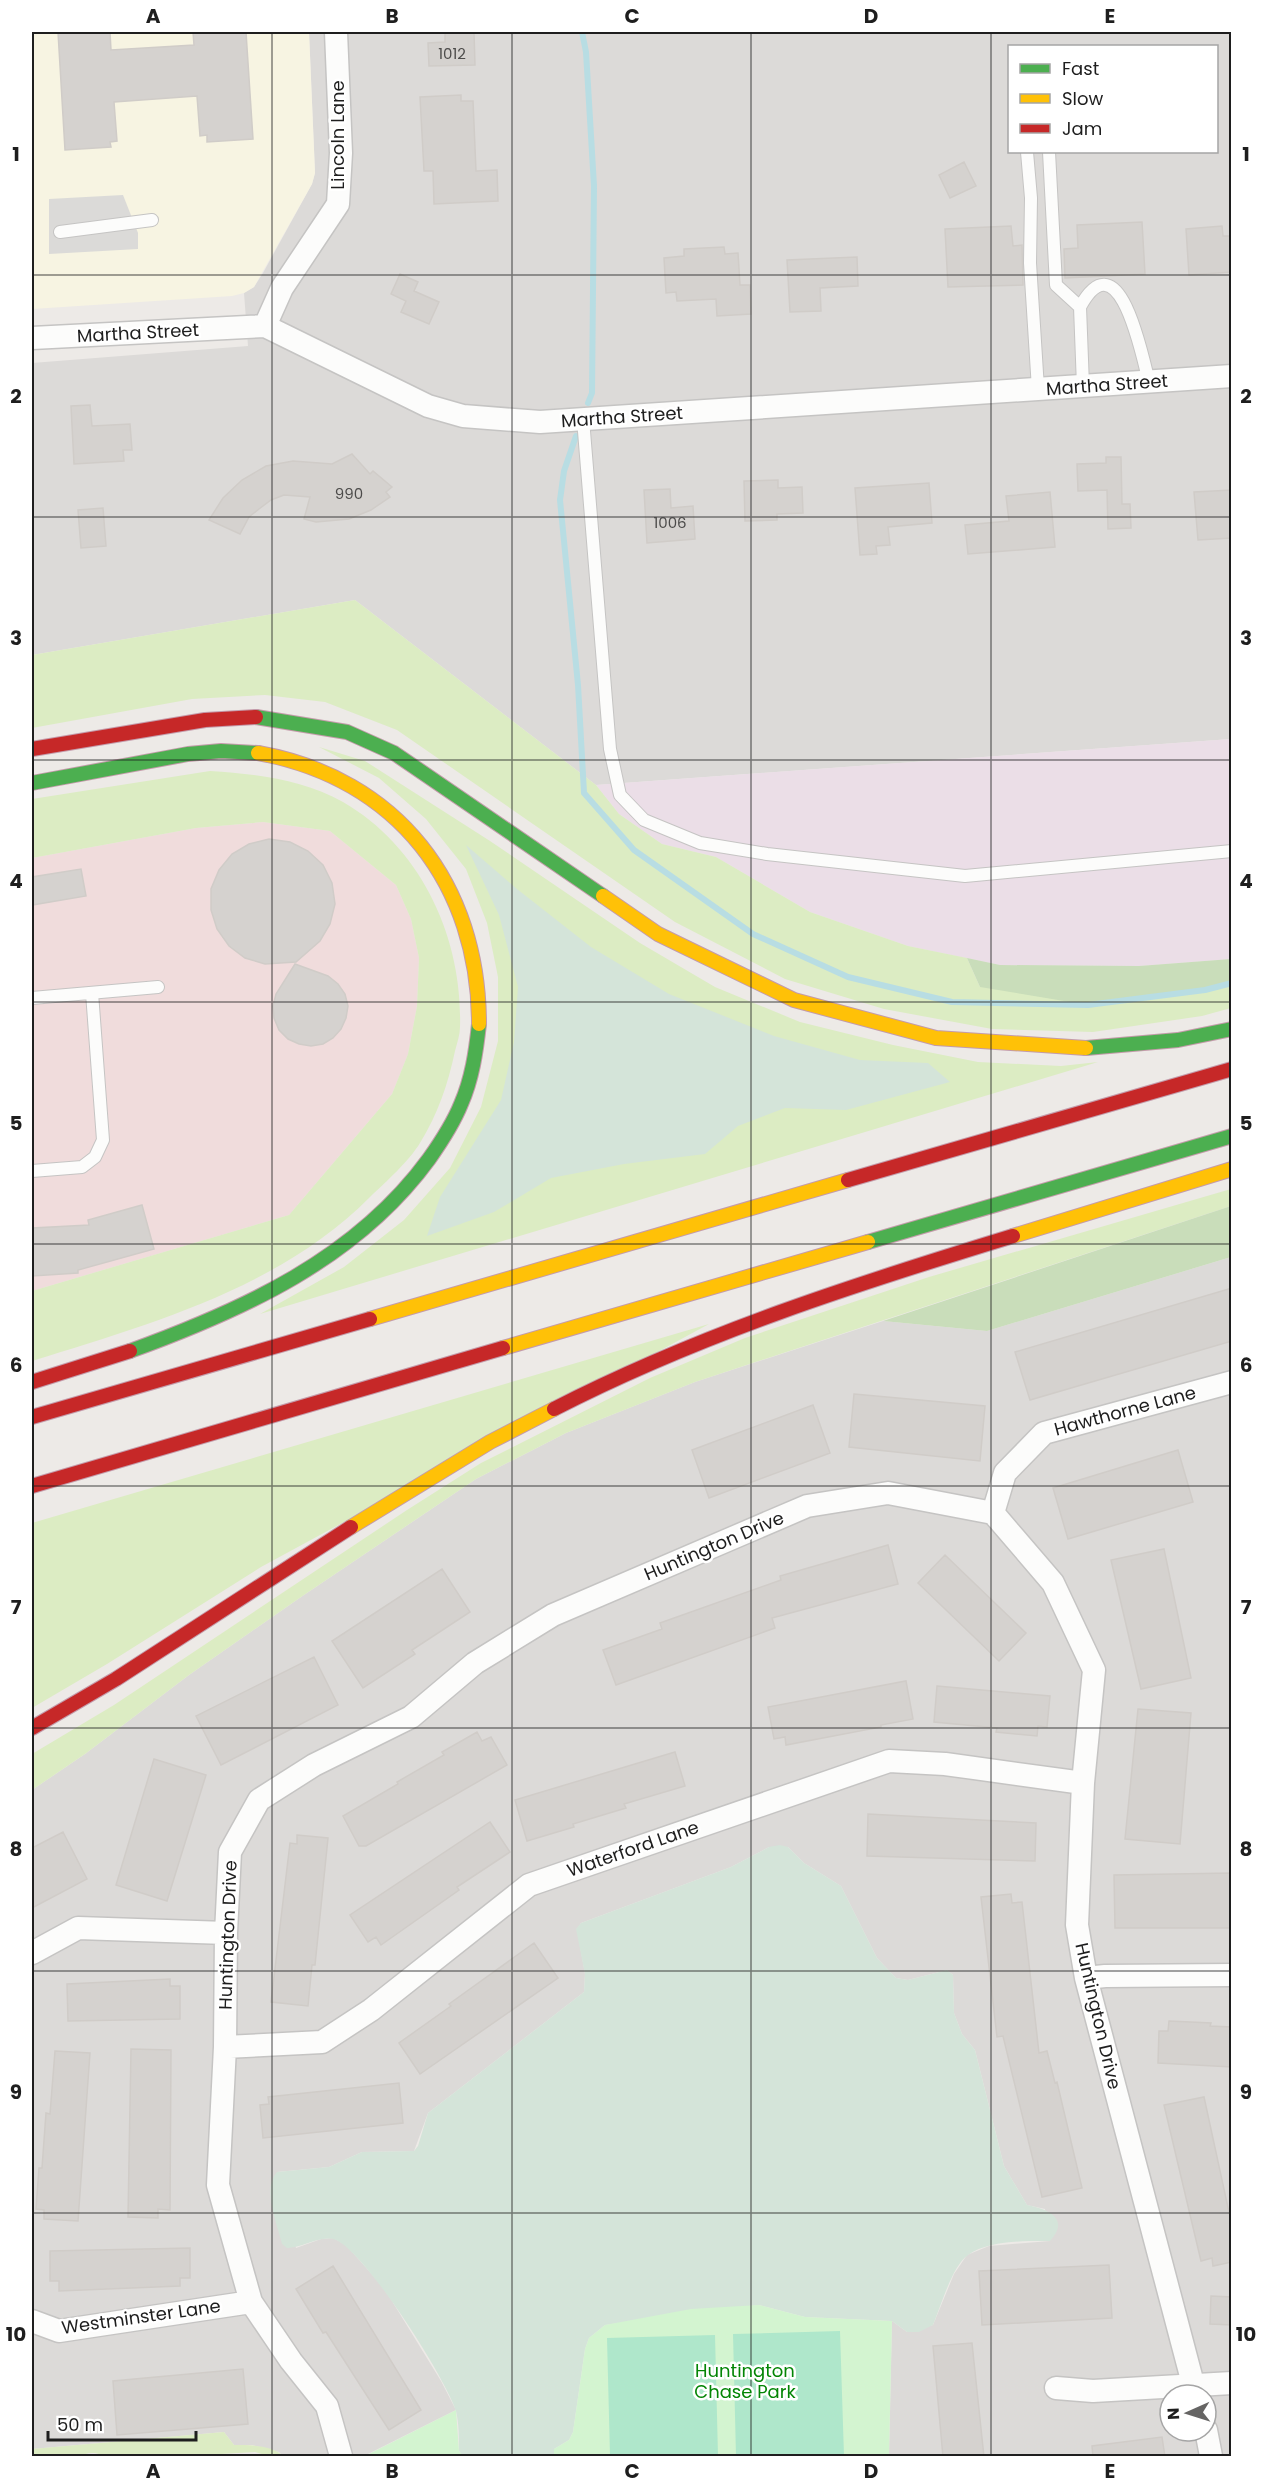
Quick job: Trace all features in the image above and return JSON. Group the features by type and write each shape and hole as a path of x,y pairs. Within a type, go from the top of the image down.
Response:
{"highway":[{"path":"32,749 205,720 264,717 347,732 394,753 658,934 794,1000 936,1038 1079,1049 1178,1040 1232,1029"},
{"path":"32,783 188,754 225,751 265,754 314,767 346,782 383,806 412,834 442,873 462,913 474,956 480,999 477,1050 462,1104 432,1154 398,1198 368,1227 320,1262 210,1322 32,1382"},
{"path":"32,1417 1232,1069"},
{"path":"32,1486 1232,1136"},
{"path":"32,1728 116,1679 366,1517 490,1442 557,1407 675,1351 857,1284 1232,1169"}],"street":[{"name":"Lincoln Lane","path":"265,326 282,288 338,204 341,153 336,32"},
{"name":"Martha Street","path":"32,338 265,326 428,406 463,416 540,422 1232,376"},
{"name":"Hawthorne Lane","path":"993,1513 1005,1473 1044,1433 1232,1382"},
{"name":"Huntington Drive","path":"342,2457 327,2406 291,2361 251,2302 218,2185 225,2047 226,1932 230,1852 259,1800 314,1765 411,1717 475,1663 553,1615 807,1506 888,1493 993,1513 1053,1583 1094,1670 1083,1783 1077,1925 1086,1978 1192,2383"},
{"name":"Waterford Lane","path":"225,2047 322,2042 371,2010 529,1885 889,1761 945,1764 1083,1783"},
{"path":"32,1953 78,1928 226,1932"},
{"path":"1086,1978 1232,1975"},
{"name":"Westminster Lane","path":"32,2321 59,2331 251,2302"},
{"path":"1056,2388 1093,2391 1158,2390"}],"lane":[{"path":"1027,153 1030,263 1038,389"},
{"path":"1049,153 1056,285 1080,307"},
{"path":"60,232 152,220"},
{"path":"1083,386 1080,307 1088,292 1098,286 1115,289 1124,298 1149,382"},
{"path":"583,419 610,749 620,795 644,820 700,843 767,854 964,876 1232,851"},
{"path":"32,998 158,987"},
{"path":"32,1171 82,1167 95,1157 103,1140 92,993"}],"shaded area":[{"path":"32,32 309,32 315,173 312,184 254,287 232,296 32,309"},
{"path":"309,32 1231,32 1231,739 596,785 355,600 32,655 32,363 248,346 244,293 254,287 263,273 312,184 315,173"},
{"path":"123,195 138,233 138,249 49,254 49,199"},
{"path":"1231,739 1231,959 1139,966 1000,965 908,946 810,912 716,857 662,844 619,814 596,785"},
{"path":"263,822 330,831 396,885 411,919 419,958 417,1006 408,1054 392,1094 289,1215 32,1291 32,858 196,828"},
{"path":"1231,1257 1231,2456 889,2456 892,2321 907,2332 933,2325 954,2274 967,2255 989,2246 1050,2241 1045,2209 1027,2205 1004,2166 975,2050 962,2034 954,2013 953,1975 947,1970 908,1980 896,1978 877,1958 841,1886 804,1863 788,1847 769,1847 731,1867 581,1923 577,1929 585,1974 584,1992 428,2113 414,2151 362,2152 329,2167 277,2172 296,2248 321,2239 333,2238 346,2245 384,2288 441,2381 456,2410 364,2456 283,2456 279,2452 252,2445 234,2445 224,2432 32,2449 32,1790 85,1754 189,1675 476,1479 566,1433 695,1382 883,1321 987,1331"}],"green space":[{"path":"355,600 596,785 619,814 662,844 716,857 810,912 908,946 967,958 980,987 1205,990 1231,983 1231,1008 1202,1016 1093,1032 992,1029 884,1009 785,979 675,922 397,730 325,702 265,695 192,699 32,728 32,655"},
{"path":"319,747 365,761 490,841 640,943 715,987 800,1022 893,1045 978,1062 1061,1066 1098,1062 260,1314 344,1267 404,1220 450,1168 481,1107 498,1041 498,977 487,923 466,869 426,819 379,778"},
{"path":"210,771 278,779 327,794 371,821 395,844 415,870 432,898 445,929 454,961 459,994 460,1033 446,1087 426,1132 404,1164 334,1229 296,1256 255,1279 167,1317 32,1361 32,1291 289,1215 392,1094 408,1054 417,1006 419,958 411,919 396,885 330,831 263,822 196,828 32,858 32,799"},
{"path":"466,845 517,889 591,947 669,994 774,1036 860,1060 928,1063 950,1082 846,1110 785,1108 738,1126 705,1154 624,1164 551,1178 494,1212 427,1236 440,1197 501,1100 514,1042 518,987 499,915"},
{"path":"967,958 1000,965 1139,966 1231,959 1231,983 1205,990 1088,1005 980,987"},
{"path":"1231,1189 1231,1206 695,1382 566,1433 476,1479 189,1675 85,1754 32,1790 32,1754 114,1705 481,1463 650,1378 745,1338 929,1277"},
{"path":"1231,1206 1231,1257 987,1331 883,1321"},
{"path":"709,1324 261,1567 107,1664 32,1708 32,1523"},
{"path":"780,1845 788,1847 804,1863 841,1886 877,1958 896,1978 908,1980 947,1970 953,1975 954,2013 962,2034 975,2050 1004,2166 1027,2205 1042,2209 1054,2216 1058,2226 1056,2233 1050,2241 997,2244 986,2246 968,2255 962,2260 952,2277 933,2325 919,2332 907,2332 892,2321 805,2317 759,2305 605,2325 589,2338 585,2349 573,2432 569,2440 554,2449 554,2456 463,2456 459,2451 456,2411 449,2394 421,2345 366,2267 336,2240 324,2239 287,2248 282,2244 272,2207 273,2179 277,2172 329,2167 362,2152 414,2151 418,2146 428,2113 584,1992 585,1974 576,1929 581,1923 731,1867 769,1847"},
{"name":"Huntington Chase Park","path":"759,2305 805,2317 892,2321 889,2456 554,2456 554,2449 569,2440 573,2432 585,2349 589,2338 605,2325 691,2309"},
{"path":"840,2331 844,2456 736,2456 733,2334"},
{"path":"715,2335 718,2456 610,2456 607,2338"},
{"path":"456,2410 459,2451 463,2456 370,2456 369,2454"},
{"path":"224,2432 234,2445 267,2448 283,2456 269,2456 255,2452 188,2456 103,2456 93,2453 65,2457 32,2456 32,2449"}],"building":[{"path":"58,32 110,32 111,50 194,45 193,32 246,32 253,139 207,142 207,135 200,136 197,96 114,102 117,141 110,142 111,147 65,150"},
{"path":"445,32 474,32 475,65 429,66 428,43 445,42"},
{"path":"461,95 461,101 473,101 476,171 497,170 498,201 434,204 433,171 424,171 420,97"},
{"path":"964,162 976,186 950,198 939,175"},
{"path":"1142,222 1145,274 1065,278 1064,249 1078,248 1077,225"},
{"path":"1011,226 1013,246 1022,245 1023,285 948,287 945,229"},
{"path":"1222,226 1223,236 1232,236 1232,272 1189,275 1186,229"},
{"path":"724,247 725,254 738,253 740,285 750,285 751,314 717,316 716,299 677,301 676,292 666,293 664,258 684,256 684,249"},
{"path":"857,257 858,286 820,288 821,311 790,312 787,260"},
{"path":"400,274 418,282 414,291 439,302 429,324 401,312 406,301 391,294"},
{"path":"90,405 92,426 130,424 132,450 123,450 124,461 74,464 71,406"},
{"path":"352,454 370,474 373,471 392,487 386,492 390,497 371,510 349,519 316,522 304,519 310,497 284,495 271,500 249,517 240,534 209,520 223,498 242,480 266,466 293,461 332,464"},
{"path":"1106,457 1121,457 1122,504 1130,504 1131,528 1108,529 1107,490 1078,491 1077,464 1106,463"},
{"path":"778,480 778,488 802,487 803,513 777,514 777,520 745,521 744,481"},
{"path":"929,483 932,523 888,527 890,545 876,546 877,554 860,555 855,488"},
{"path":"670,489 671,508 693,506 695,539 647,543 644,490"},
{"path":"1232,490 1232,538 1198,540 1194,492"},
{"path":"1050,492 1055,547 968,554 965,525 1009,521 1006,496"},
{"path":"103,508 106,546 81,548 78,510"},
{"path":"269,839 290,842 308,851 323,865 332,883 335,904 330,924 320,941 296,962 265,964 245,958 229,946 217,929 211,910 211,889 219,870 232,854 249,844"},
{"path":"81,869 86,896 32,905 32,877"},
{"path":"295,964 328,976 345,994 348,1006 346,1018 341,1029 323,1044 311,1046 288,1039 279,1030 274,1018 273,1006 276,994"},
{"path":"142,1205 154,1249 78,1270 78,1273 32,1276 32,1228 89,1225 88,1220"},
{"path":"1232,1288 1232,1341 1030,1400 1015,1352"},
{"path":"854,1394 985,1406 980,1461 849,1447"},
{"path":"813,1405 830,1453 709,1498 692,1450"},
{"path":"1178,1450 1193,1502 1068,1539 1053,1488"},
{"path":"888,1545 898,1584 772,1618 775,1628 616,1685 603,1650 662,1629 660,1623 781,1580 780,1576"},
{"path":"1164,1549 1191,1678 1141,1689 1111,1560"},
{"path":"945,1555 1026,1633 999,1661 918,1583"},
{"path":"442,1569 470,1612 412,1650 415,1654 363,1688 332,1641"},
{"path":"314,1657 338,1705 221,1765 196,1716"},
{"path":"906,1681 913,1719 786,1745 785,1737 774,1739 768,1707"},
{"path":"937,1686 1050,1696 1047,1727 1038,1726 1037,1736 996,1732 997,1728 934,1722"},
{"path":"1138,1709 1191,1713 1180,1844 1125,1839"},
{"path":"477,1732 482,1741 491,1737 507,1765 366,1846 359,1846 343,1816 398,1784 397,1782 444,1755 442,1752"},
{"path":"675,1752 685,1786 624,1804 626,1808 527,1841 515,1800"},
{"path":"154,1759 206,1775 167,1901 116,1885"},
{"path":"868,1814 1036,1823 1035,1861 867,1856"},
{"path":"490,1822 510,1852 457,1887 459,1890 381,1945 376,1937 368,1942 350,1915"},
{"path":"63,1832 87,1879 32,1908 32,1848"},
{"path":"297,1835 328,1838 315,1965 312,1965 308,2006 271,2002 290,1843 297,1844"},
{"path":"1232,1873 1232,1928 1115,1928 1114,1875"},
{"path":"1011,1894 1012,1903 1022,1902 1039,2053 1047,2051 1055,2083 1057,2082 1082,2188 1042,2197 1003,2036 997,2037 981,1897"},
{"path":"534,1943 558,1978 420,2074 399,2043"},
{"path":"170,1979 170,1986 180,1986 180,2019 68,2021 67,1984"},
{"path":"1169,2021 1211,2023 1210,2026 1232,2027 1232,2067 1158,2063 1159,2031 1168,2031"},
{"path":"131,2049 171,2050 170,2210 158,2209 158,2218 128,2217"},
{"path":"55,2051 90,2053 78,2221 44,2219 44,2210 36,2209 46,2113 50,2114"},
{"path":"399,2083 403,2123 263,2138 260,2105 269,2104 268,2097"},
{"path":"1204,2097 1232,2226 1232,2262 1213,2266 1212,2258 1201,2261 1164,2105"},
{"path":"190,2248 190,2278 180,2278 180,2286 59,2291 59,2281 50,2281 50,2251"},
{"path":"1109,2265 1112,2318 982,2325 979,2271"},
{"path":"333,2266 421,2410 389,2430 296,2289"},
{"path":"1211,2296 1232,2297 1232,2325 1210,2324"},
{"path":"972,2343 984,2457 943,2457 933,2346"},
{"path":"243,2369 248,2424 117,2435 113,2381"},
{"path":"1158,2438 1158,2443 1163,2443 1165,2457 1093,2457 1092,2446"}],"waterway":[{"path":"582,32 586,52 594,186 592,393 588,403"},
{"path":"576,436 564,471 560,500 578,685 584,793 634,850 753,934 848,977 952,1002 1088,1005 1205,990 1232,983"}],"traffic: fast":[{"path":"256,717 347,732 394,753 603,896"},
{"path":"32,783 188,754 221,751 258,753"},
{"path":"130,1351 255,1299 332,1253 367,1225 400,1194 429,1159 451,1126 468,1085 479,1024"},
{"path":"1086,1048 1178,1040 1232,1029"},
{"path":"868,1242 1232,1136"}],"traffic: slow":[{"path":"258,753 308,766 352,786 389,813 421,846 446,884 464,927 475,973 479,1024"},
{"path":"603,896 658,934 794,1000 936,1038 1086,1048"},
{"path":"1013,1236 1232,1169"},
{"path":"370,1319 848,1180"},
{"path":"503,1348 868,1242"},
{"path":"351,1527 490,1442 554,1409"}],"traffic: jam":[{"path":"32,749 205,720 256,717"},
{"path":"848,1180 1232,1069"},
{"path":"554,1409 665,1357 779,1312 1013,1236"},
{"path":"32,1417 370,1319"},
{"path":"32,1486 503,1348"},
{"path":"32,1382 130,1351"},
{"path":"32,1728 116,1679 351,1527"}]}
